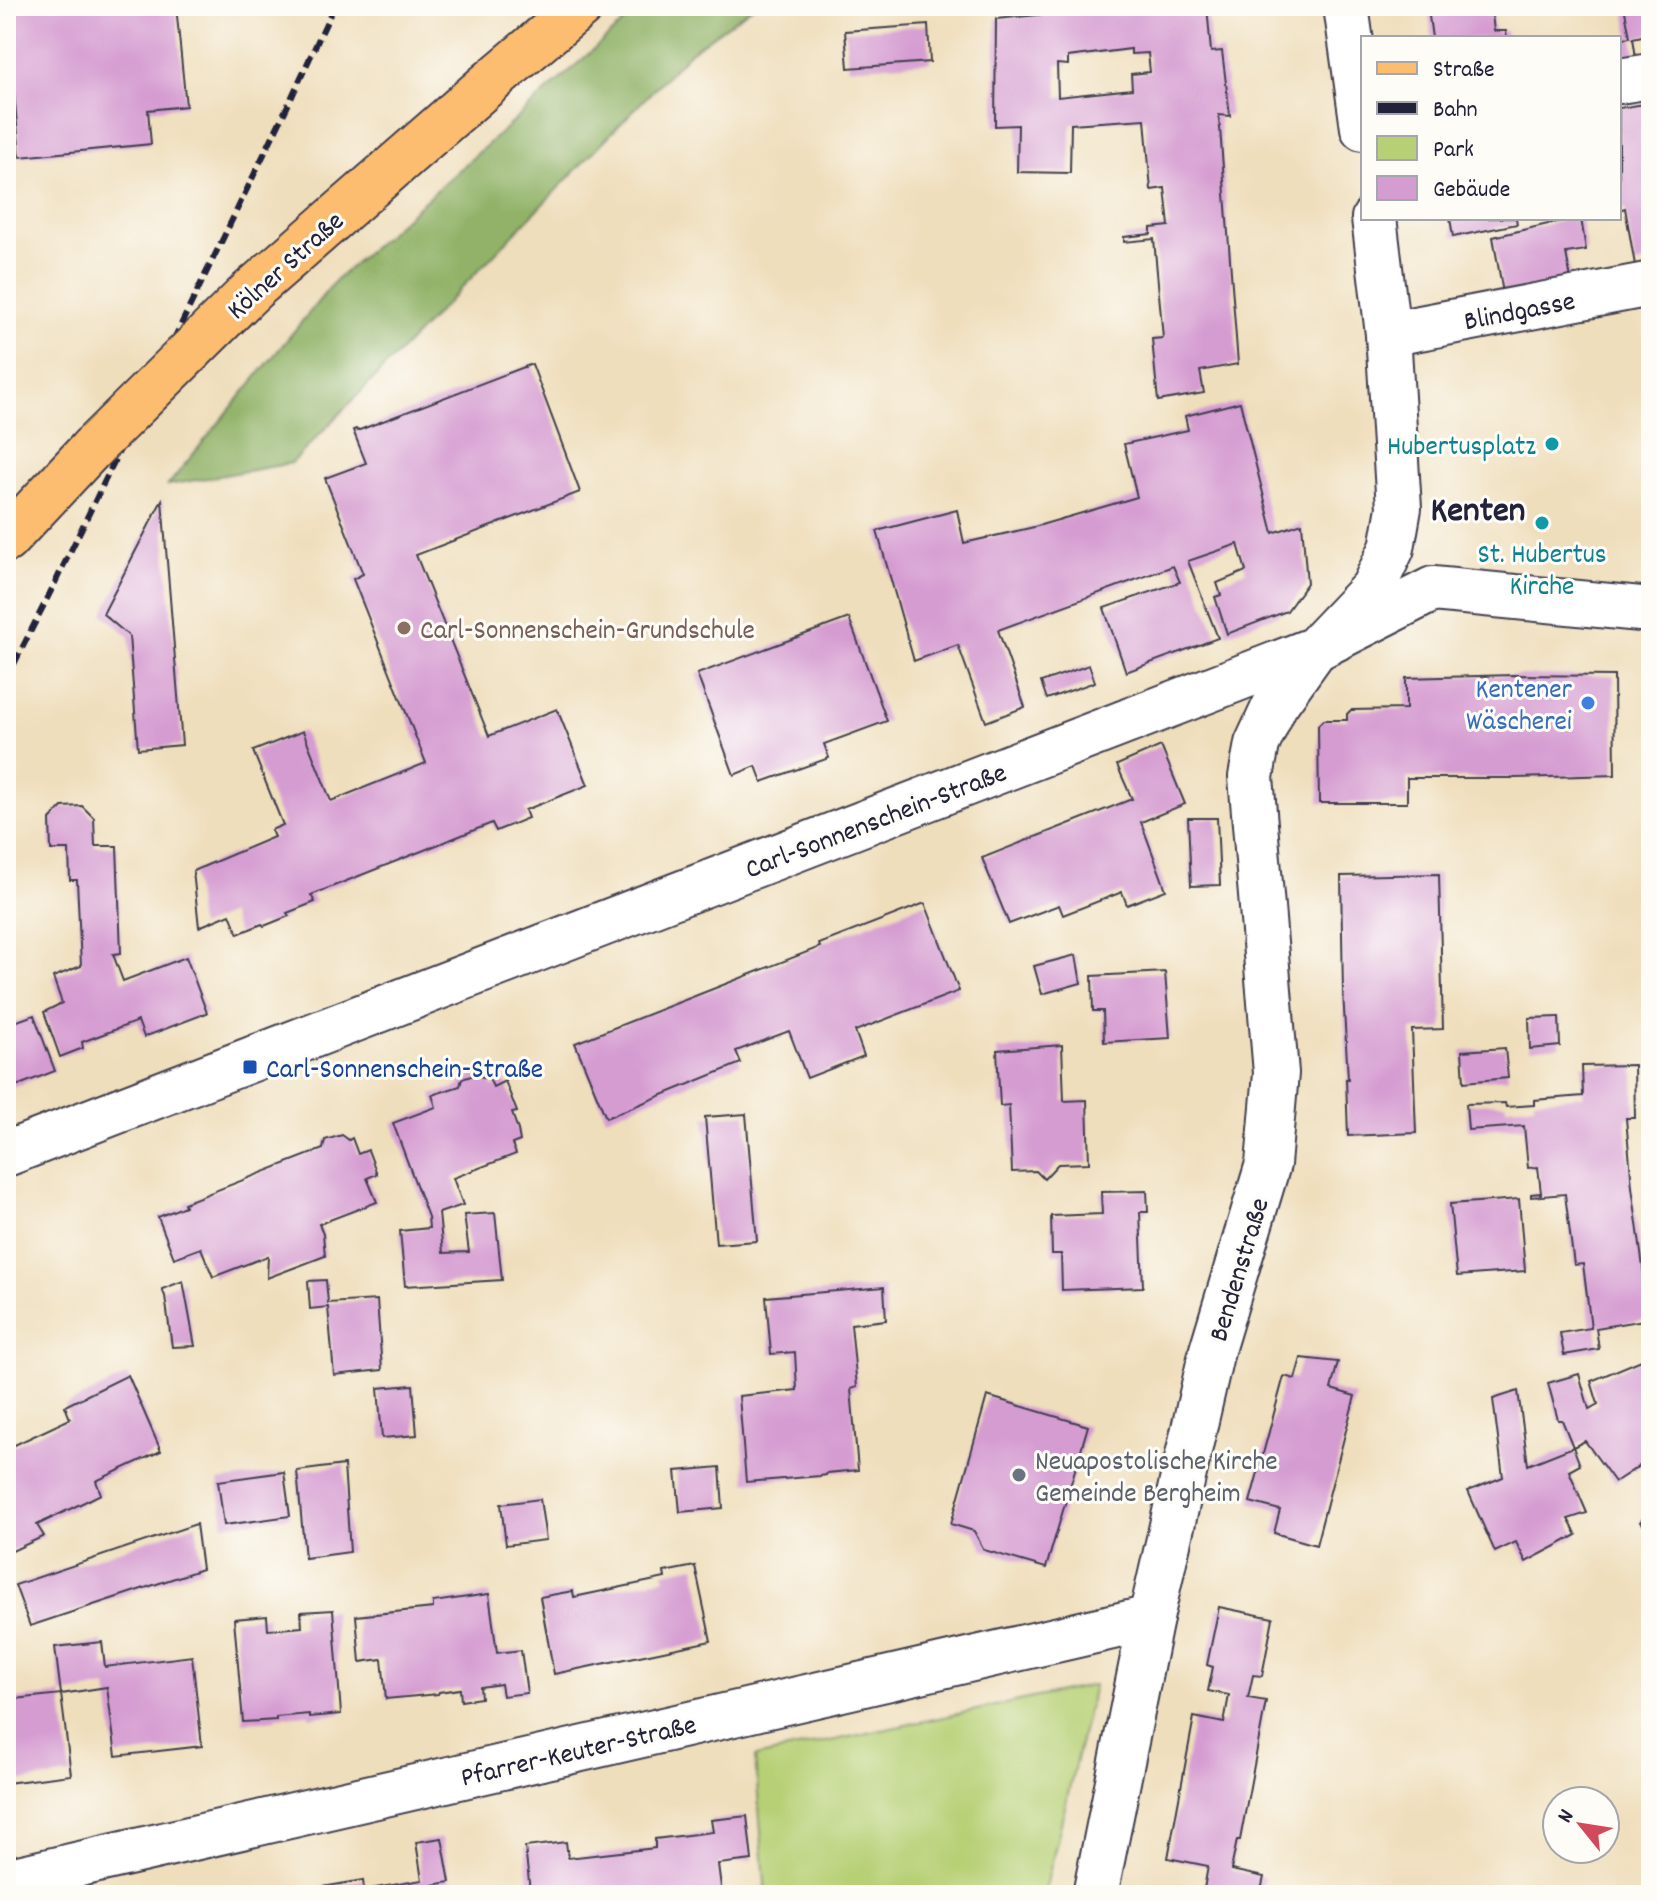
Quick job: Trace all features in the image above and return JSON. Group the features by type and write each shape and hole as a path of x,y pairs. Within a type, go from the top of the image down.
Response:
{"main road":[{"name":"Kölner Straße","path":"6,540 92,448 251,291 581,6"}],"street":[{"path":"1346,6 1361,111"},
{"path":"1621,81 1651,76"},
{"name":"Carl-Sonnenschein-Straße","path":"6,1154 1315,649 1373,588 1392,548 1399,508 1388,334 1374,220"},
{"name":"Blindgasse","path":"1388,334 1651,284"},
{"path":"1315,649 1433,589 1651,610"},
{"name":"Bendenstraße","path":"1095,1895 1151,1618 1212,1350 1268,1164 1276,1073 1251,777 1257,744 1275,705 1315,649"},
{"name":"Pfarrer-Keuter-Straße","path":"6,1881 1151,1618"}],"green space":[{"path":"642,6 754,6 690,52 292,463 168,485 335,281"},
{"path":"1094,1685 1044,1895 766,1895 755,1757"}],"building":[{"path":"6,6 176,6 186,106 148,110 151,144 20,157"},
{"path":"1131,6 1207,6 1211,52 1222,51 1230,116 1219,115 1238,364 1200,371 1204,393 1158,401 1152,339 1163,338 1154,239 1124,242 1124,237 1151,234 1151,228 1169,226 1165,188 1151,190 1145,119 1071,124 1070,173 1017,172 1018,125 995,126 996,19","holes":["1131,49 1131,54 1148,53 1150,72 1131,74 1132,89 1058,97 1057,64 1068,65 1068,57"]},
{"path":"1491,6 1494,31 1506,31 1507,36 1432,36 1428,9"},
{"path":"1624,6 1651,6 1651,34 1633,38 1637,64 1621,67 1621,39 1630,37"},
{"path":"928,25 930,62 848,68 845,31"},
{"path":"1651,103 1651,261 1635,265 1625,208 1621,209 1621,108"},
{"path":"1450,220 1516,220 1517,224 1453,237"},
{"path":"1581,220 1586,250 1566,253 1571,279 1503,293 1493,237 1561,221"},
{"path":"532,364 580,492 416,555 489,736 557,709 588,785 525,810 528,818 496,831 492,823 311,895 315,902 264,926 262,924 238,934 230,914 199,927 193,871 274,837 271,830 283,825 253,751 303,731 331,801 426,763 353,579 363,574 325,478 366,463 353,430"},
{"path":"1240,402 1273,533 1302,523 1307,583 1287,611 1227,634 1215,597 1221,595 1217,583 1246,571 1238,544 1188,561 1218,638 1126,672 1104,608 1180,582 1173,566 998,630 1025,707 986,722 958,645 914,661 877,531 957,510 964,543 1034,527 1137,497 1124,444 1188,430 1185,416"},
{"path":"162,500 182,745 138,749 129,636 103,614"},
{"path":"849,618 887,721 824,744 829,758 762,782 756,766 734,775 697,674"},
{"path":"1089,665 1095,682 1047,699 1041,682"},
{"path":"1614,676 1615,775 1407,778 1407,803 1319,803 1318,725 1323,720 1347,720 1351,710 1406,709 1406,678"},
{"path":"1161,746 1185,804 1141,822 1166,890 1127,905 1122,892 1063,915 1059,905 1009,924 982,858 1132,799 1117,765"},
{"path":"82,806 94,818 95,846 117,846 121,953 113,954 123,981 186,957 207,1013 144,1037 138,1021 82,1042 83,1048 60,1057 44,1012 62,1003 53,977 81,966 77,880 70,880 69,850 51,850 50,820 62,807"},
{"path":"1188,818 1217,818 1220,885 1191,886"},
{"path":"1439,874 1443,1029 1412,1030 1416,1133 1348,1136 1341,876"},
{"path":"925,903 959,991 855,1031 864,1056 807,1078 789,1031 736,1051 741,1063 606,1118 575,1043"},
{"path":"1076,955 1081,983 1042,994 1034,966"},
{"path":"1165,972 1170,1038 1104,1042 1103,1011 1093,1011 1092,976"},
{"path":"34,1015 55,1071 6,1090 6,1025"},
{"path":"1559,1017 1560,1046 1530,1049 1529,1018"},
{"path":"1062,1045 1064,1101 1087,1100 1089,1163 1058,1164 1044,1179 1036,1171 1012,1172 1009,1105 1000,1106 997,1050"},
{"path":"1505,1048 1508,1078 1464,1082 1462,1051"},
{"path":"1634,1065 1635,1118 1626,1118 1650,1319 1596,1328 1599,1349 1564,1355 1560,1333 1591,1328 1583,1264 1574,1265 1565,1194 1531,1197 1531,1194 1541,1193 1538,1167 1528,1168 1524,1126 1468,1130 1466,1104 1505,1103 1506,1107 1534,1105 1534,1100 1583,1096 1582,1066"},
{"path":"477,1074 484,1078 488,1076 493,1087 505,1081 517,1112 512,1113 520,1141 512,1144 516,1154 453,1178 463,1205 439,1213 443,1253 469,1252 464,1215 495,1213 502,1280 405,1286 400,1231 429,1228 428,1217 393,1123 436,1107 432,1095 460,1086 462,1079"},
{"path":"746,1114 757,1241 716,1244 705,1117"},
{"path":"342,1135 349,1140 352,1138 358,1154 368,1150 377,1174 367,1178 377,1202 319,1224 325,1256 267,1278 268,1256 213,1277 201,1248 174,1258 158,1217 185,1206 184,1203 323,1149 325,1140"},
{"path":"1147,1191 1148,1212 1140,1212 1143,1287 1062,1290 1061,1254 1052,1254 1051,1216 1102,1214 1101,1192"},
{"path":"1519,1199 1525,1271 1457,1276 1450,1204"},
{"path":"326,1280 328,1303 377,1300 382,1370 334,1375 328,1307 310,1309 308,1281"},
{"path":"183,1281 195,1346 172,1347 162,1289"},
{"path":"884,1287 886,1320 851,1324 857,1387 851,1389 858,1470 746,1482 739,1396 797,1390 795,1352 771,1354 766,1297"},
{"path":"1651,1356 1651,1480 1641,1465 1615,1482 1585,1441 1573,1447 1562,1420 1558,1420 1548,1383 1579,1374 1589,1409 1598,1404 1591,1381"},
{"path":"1301,1358 1338,1362 1331,1389 1355,1396 1316,1545 1274,1533 1280,1510 1250,1502 1284,1376 1295,1379"},
{"path":"128,1375 161,1451 96,1481 101,1494 37,1525 44,1536 6,1554 6,1464 11,1462 6,1449 70,1419 65,1406"},
{"path":"413,1385 417,1435 382,1438 378,1388"},
{"path":"1518,1391 1528,1465 1573,1447 1580,1465 1569,1471 1587,1513 1568,1519 1577,1535 1526,1562 1516,1542 1495,1552 1468,1491 1503,1477 1493,1399"},
{"name":"Neuapostolische Kirche Gemeinde Bergheim","path":"987,1396 1088,1426 1046,1568 984,1550 974,1531 951,1524"},
{"path":"344,1465 350,1552 305,1558 297,1471"},
{"path":"720,1467 723,1508 680,1512 676,1471"},
{"path":"284,1472 290,1516 224,1525 218,1481"},
{"path":"540,1499 546,1540 506,1545 501,1504"},
{"path":"1651,1510 1651,1532 1640,1522"},
{"path":"196,1524 202,1569 30,1626 15,1585"},
{"path":"695,1566 711,1641 554,1674 540,1597 573,1591 574,1597 665,1578 664,1572"},
{"path":"489,1594 497,1653 521,1650 527,1693 503,1696 501,1684 480,1687 481,1698 461,1701 460,1689 386,1699 382,1659 360,1662 356,1616 433,1608 433,1602"},
{"path":"1219,1607 1273,1618 1262,1676 1253,1675 1248,1698 1266,1701 1240,1840 1237,1840 1231,1870 1264,1877 1260,1895 1203,1895 1208,1866 1168,1858 1194,1717 1224,1723 1229,1695 1208,1691 1213,1667 1207,1665"},
{"path":"333,1610 341,1714 309,1717 309,1714 243,1722 234,1619 267,1616 268,1630 302,1627 301,1612"},
{"path":"102,1642 105,1667 192,1656 202,1746 116,1756 107,1687 61,1694 55,1647"},
{"path":"61,1694 71,1775 6,1783 6,1700"},
{"path":"747,1816 752,1860 718,1864 722,1895 569,1895 569,1887 530,1891 525,1847 566,1842 568,1858 655,1848 655,1839 713,1832 711,1820"},
{"path":"442,1838 450,1882 432,1885 434,1895 318,1895 317,1888 363,1880 364,1890 422,1880 416,1842"}],"railway":[{"path":"6,680 334,6"}],"place":[{"name":"Hubertusplatz","path":"1552,444"},
{"name":"St. Hubertus Kirche","path":"1542,523"},
{"name":"Carl-Sonnenschein-Grundschule","path":"404,628"},
{"name":"Kentener Wäscherei","path":"1588,703"},
{"name":"Carl-Sonnenschein-Straße","path":"250,1067"},
{"name":"Neuapostolische Kirche Gemeinde Bergheim","path":"1019,1475"}],"district":[{"name":"Kenten","path":"1478,507"}]}
